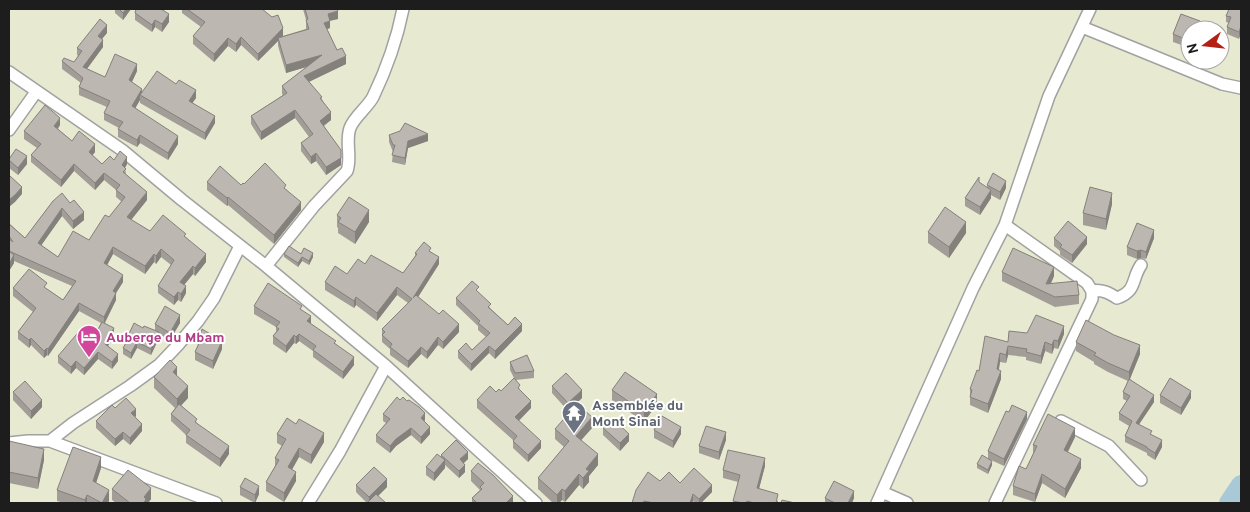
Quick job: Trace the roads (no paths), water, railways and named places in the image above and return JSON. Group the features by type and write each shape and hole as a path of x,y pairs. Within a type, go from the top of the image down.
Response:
{"street":[{"path":"266,266 314,206 347,170 349,164 348,140 350,128 372,98 391,53 403,9"},
{"path":"1081,9 1084,24"},
{"path":"877,503 973,288 1005,225 1049,96 1090,9"},
{"path":"1084,24 1222,84 1241,88"},
{"path":"9,72 122,150 266,266 386,366 536,503"},
{"path":"9,130 36,92"},
{"path":"996,503 1092,298 1092,290 1087,283 1005,225"},
{"path":"50,441 159,365 198,321 214,298 240,246"},
{"path":"1092,290 1099,289 1117,298 1128,294 1142,265"},
{"path":"308,503 340,451 386,366"},
{"path":"1040,410 1109,446 1141,480"},
{"path":"9,443 28,440 50,441 216,503"},
{"path":"882,492 907,503"}],"waterway":[{"path":"1229,503 1241,485"}],"place":[{"name":"Auberge du Mbam","path":"89,358"},
{"name":"Assemblée du Mont Sinai","path":"574,434"}]}
